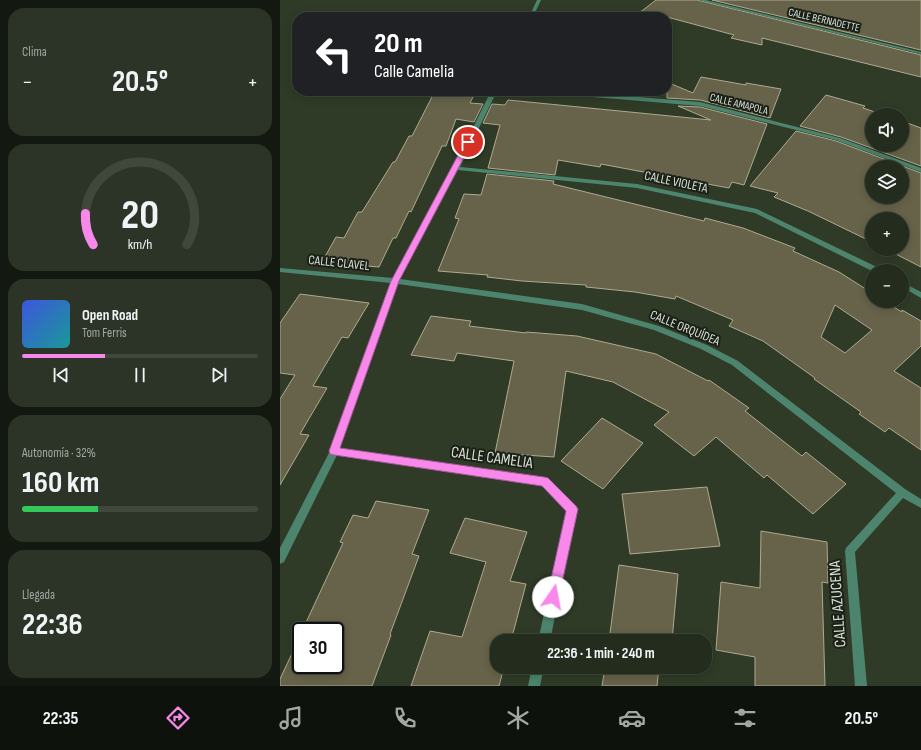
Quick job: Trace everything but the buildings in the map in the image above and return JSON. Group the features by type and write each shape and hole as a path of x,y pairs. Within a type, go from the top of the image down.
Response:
{"street":[{"path":"533,12 539,0"},
{"name":"CALLE BERNADETTE","path":"700,0 921,53"},
{"path":"280,559 334,451 395,281 456,168 492,96"},
{"name":"CALLE AMAPOLA","path":"605,96 700,104 838,139 921,170"},
{"name":"CALLE VIOLETA","path":"456,168 638,186 757,211 865,265"},
{"name":"CALLE CLAVEL","path":"280,270 395,281"},
{"name":"CALLE ORQUÍDEA","path":"395,281 582,307 656,328 704,347 735,363 902,492 921,504"},
{"path":"909,288 921,295"},
{"name":"CALLE CAMELIA","path":"334,451 544,482 572,509 545,634"},
{"name":"CALLE AZUCENA","path":"861,686 850,551 902,492"},
{"path":"534,686 537,674"}],"route":[{"path":"468,142 456,168 395,281 334,451 544,482 572,509 553,597"}]}
